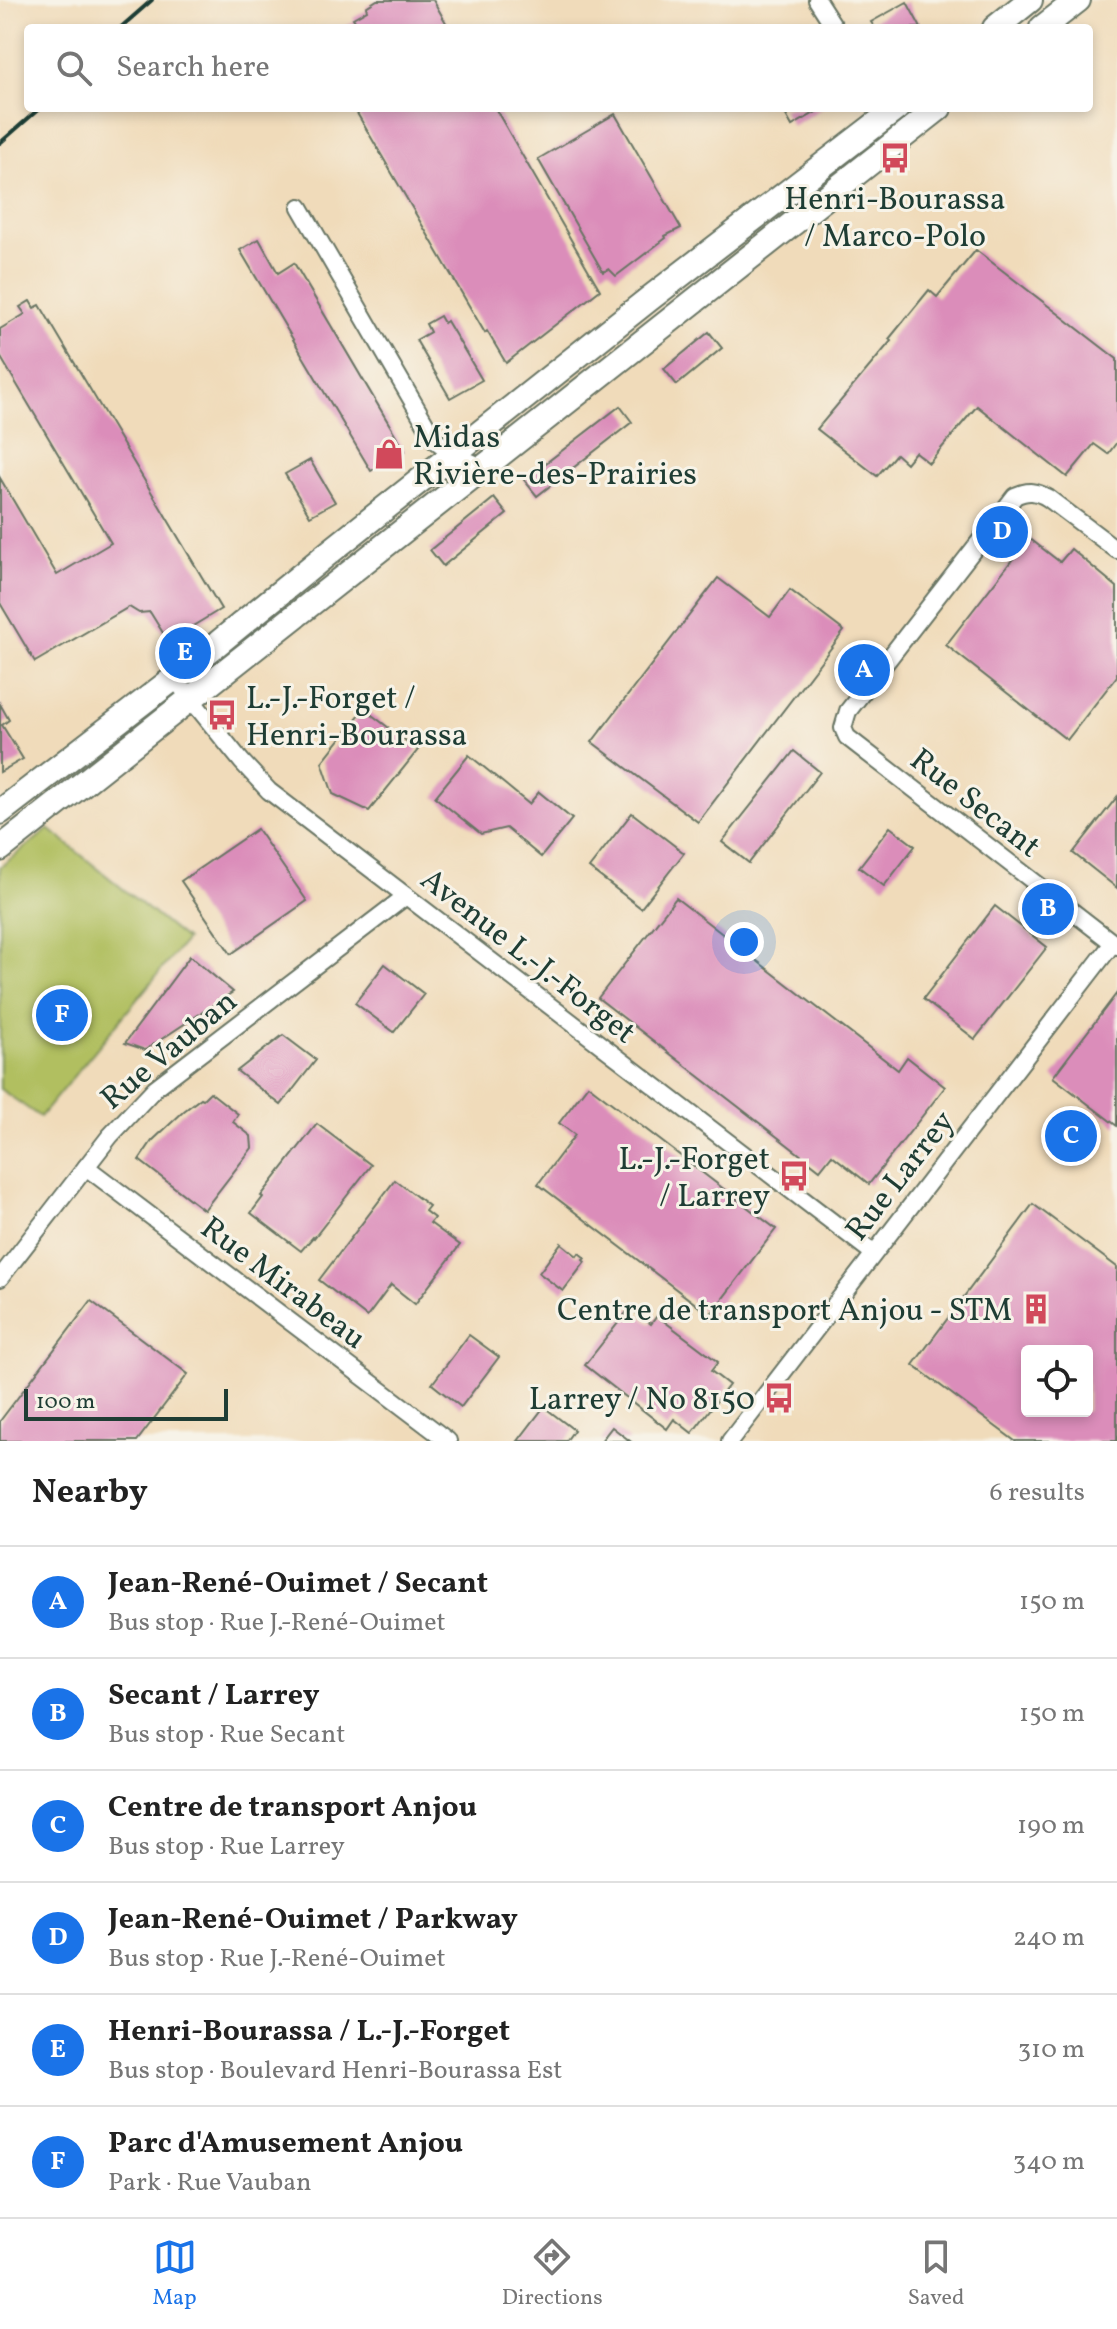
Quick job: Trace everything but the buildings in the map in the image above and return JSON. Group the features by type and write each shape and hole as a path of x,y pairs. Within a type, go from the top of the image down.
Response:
{"main road":[{"path":"1000,24 1030,0"},
{"path":"1047,24 1078,0"},
{"path":"0,812 888,112"},
{"path":"0,849 934,112"}],"street":[{"path":"817,0 832,24"},
{"path":"892,112 904,135"},
{"path":"300,207 435,440 455,455 482,467"},
{"name":"Rue Secant","path":"1115,944 847,737 843,728 848,711 1015,496 1025,491 1038,492 1117,550"},
{"name":"Avenue L.-J.-Forget","path":"173,677 269,791 873,1253"},
{"name":"Rue Vauban","path":"0,1278 110,1136 155,1088 406,896"},
{"name":"Rue Larrey","path":"730,1441 1115,944"},
{"name":"Rue Mirabeau","path":"86,1167 448,1441"}],"green space":[{"path":"49,829 186,940 40,1117 0,1089 0,867"}],"railway":[{"path":"125,24 152,0"},
{"path":"0,143 35,112"}],"place":[{"name":"Henri-Bourassa / Marco-Polo","path":"895,158"},
{"name":"Midas Rivière-des-Prairies","path":"389,454"},
{"name":"Jean-René-Ouimet / Parkway","path":"1002,532"},
{"name":"Henri-Bourassa / L.-J.-Forget","path":"185,653"},
{"name":"Jean-René-Ouimet / Secant","path":"864,670"},
{"name":"L.-J.-Forget / Henri-Bourassa","path":"222,715"},
{"name":"Secant / Larrey","path":"1048,909"},
{"name":"Parc d'Amusement Anjou","path":"62,1015"},
{"name":"Centre de transport Anjou","path":"1071,1136"},
{"name":"L.-J.-Forget / Larrey","path":"794,1176"},
{"name":"Centre de transport Anjou - STM","path":"1036,1309"},
{"name":"Larrey / No 8150","path":"779,1398"}]}
